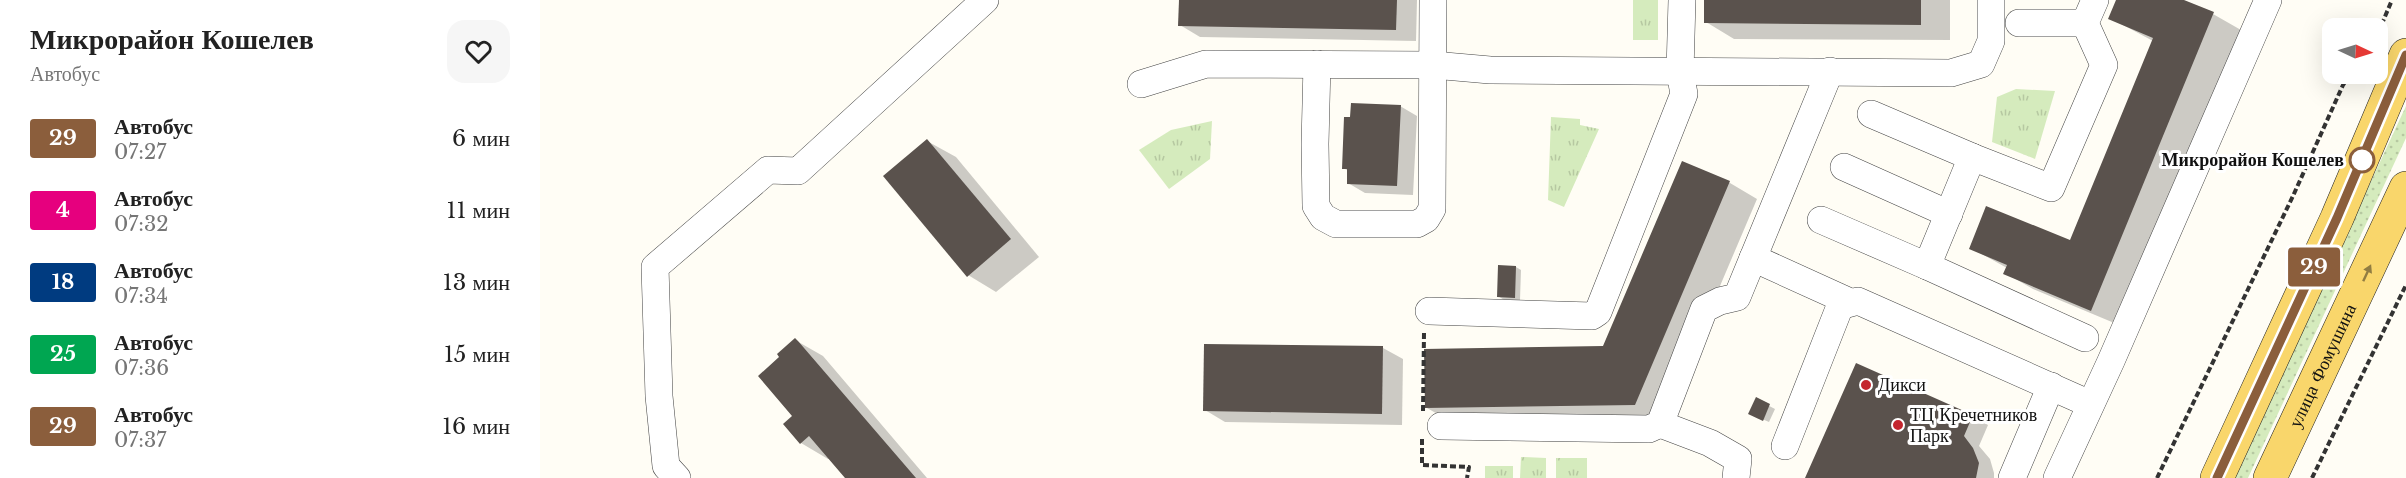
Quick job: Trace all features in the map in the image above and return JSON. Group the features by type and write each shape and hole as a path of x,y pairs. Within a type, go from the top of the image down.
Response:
{"main road":[{"path":"2217,478 2337,218 2406,55"},
{"name":"улица Фомушина","path":"2270,478 2397,233 2406,188"}],"street":[{"path":"677,478 666,466 659,396 655,267 768,170 798,171 985,0"},
{"path":"1317,64 1316,206 1323,217 1336,224 1417,224 1426,219 1432,209 1433,0"},
{"path":"1429,311 1592,316 1598,312 1684,94 1680,72 1682,0"},
{"path":"1141,84 1206,64 1432,66 1490,70 1680,72 1830,70 1951,73 1981,64 1991,41 1991,0"},
{"path":"2057,478 2111,361 2266,0"},
{"path":"1871,114 1972,158 2051,188 2104,65 2090,11 2019,23"},
{"path":"1441,426 1649,429 1660,424 1704,309 1720,301 1737,297 1830,70"},
{"path":"1927,266 1972,158"},
{"path":"1844,167 1948,213"},
{"path":"1821,220 2085,338"},
{"path":"1753,258 1850,302"},
{"path":"1785,446 1840,306 1850,302 1858,301 2090,404"},
{"path":"2012,478 2050,386"},
{"path":"1660,424 1710,443 1738,459 1737,478"}],"path":[{"path":"2384,18 2392,0"},
{"path":"2157,478 2293,196 2344,84"},
{"path":"2312,478 2406,285"}],"green space":[{"path":"1633,0 1658,0 1658,40 1633,40"},
{"path":"2016,89 2055,91 2035,159 1992,142 1997,97"},
{"path":"2406,106 2406,138 2248,478 2233,478"},
{"path":"1551,117 1580,119 1580,125 1599,129 1564,207 1548,200"},
{"path":"1212,121 1210,159 1169,189 1139,150 1171,130"},
{"path":"1521,457 1546,458 1546,478 1520,478"},
{"path":"1556,458 1587,458 1587,478 1556,478"},
{"path":"1485,466 1513,466 1513,478 1485,478"}],"building":[{"path":"1179,0 1397,0 1396,30 1178,26"},
{"path":"1704,0 1921,0 1921,25 1704,23"},
{"path":"2116,0 2184,0 2214,12 2091,311 2003,274 2007,265 1969,249 1986,206 2070,240 2153,38 2108,19"},
{"path":"1351,103 1401,105 1397,186 1347,184 1347,169 1342,169 1344,117 1350,117"},
{"path":"927,139 1011,239 967,277 883,176"},
{"path":"1682,161 1730,181 1635,405 1425,408 1424,349 1603,346"},
{"path":"1498,265 1516,266 1515,298 1497,297"},
{"path":"795,338 916,478 845,478 809,436 800,444 783,424 792,416 758,376"},
{"path":"1204,344 1383,346 1382,414 1203,411"},
{"name":"ТЦ Кречетников Парк","path":"1856,363 1973,415 1964,436 1973,448 1979,463 1976,478 1805,478"},
{"path":"1756,397 1770,404 1763,421 1748,414"}],"bus line":[{"name":"29","path":"2217,478 2337,218 2406,55"}],"place":[{"name":"Микрорайон Кошелев","path":"2362,160"},
{"name":"Дикси","path":"1866,385"},
{"name":"ТЦ Кречетников Парк","path":"1898,425"}]}
